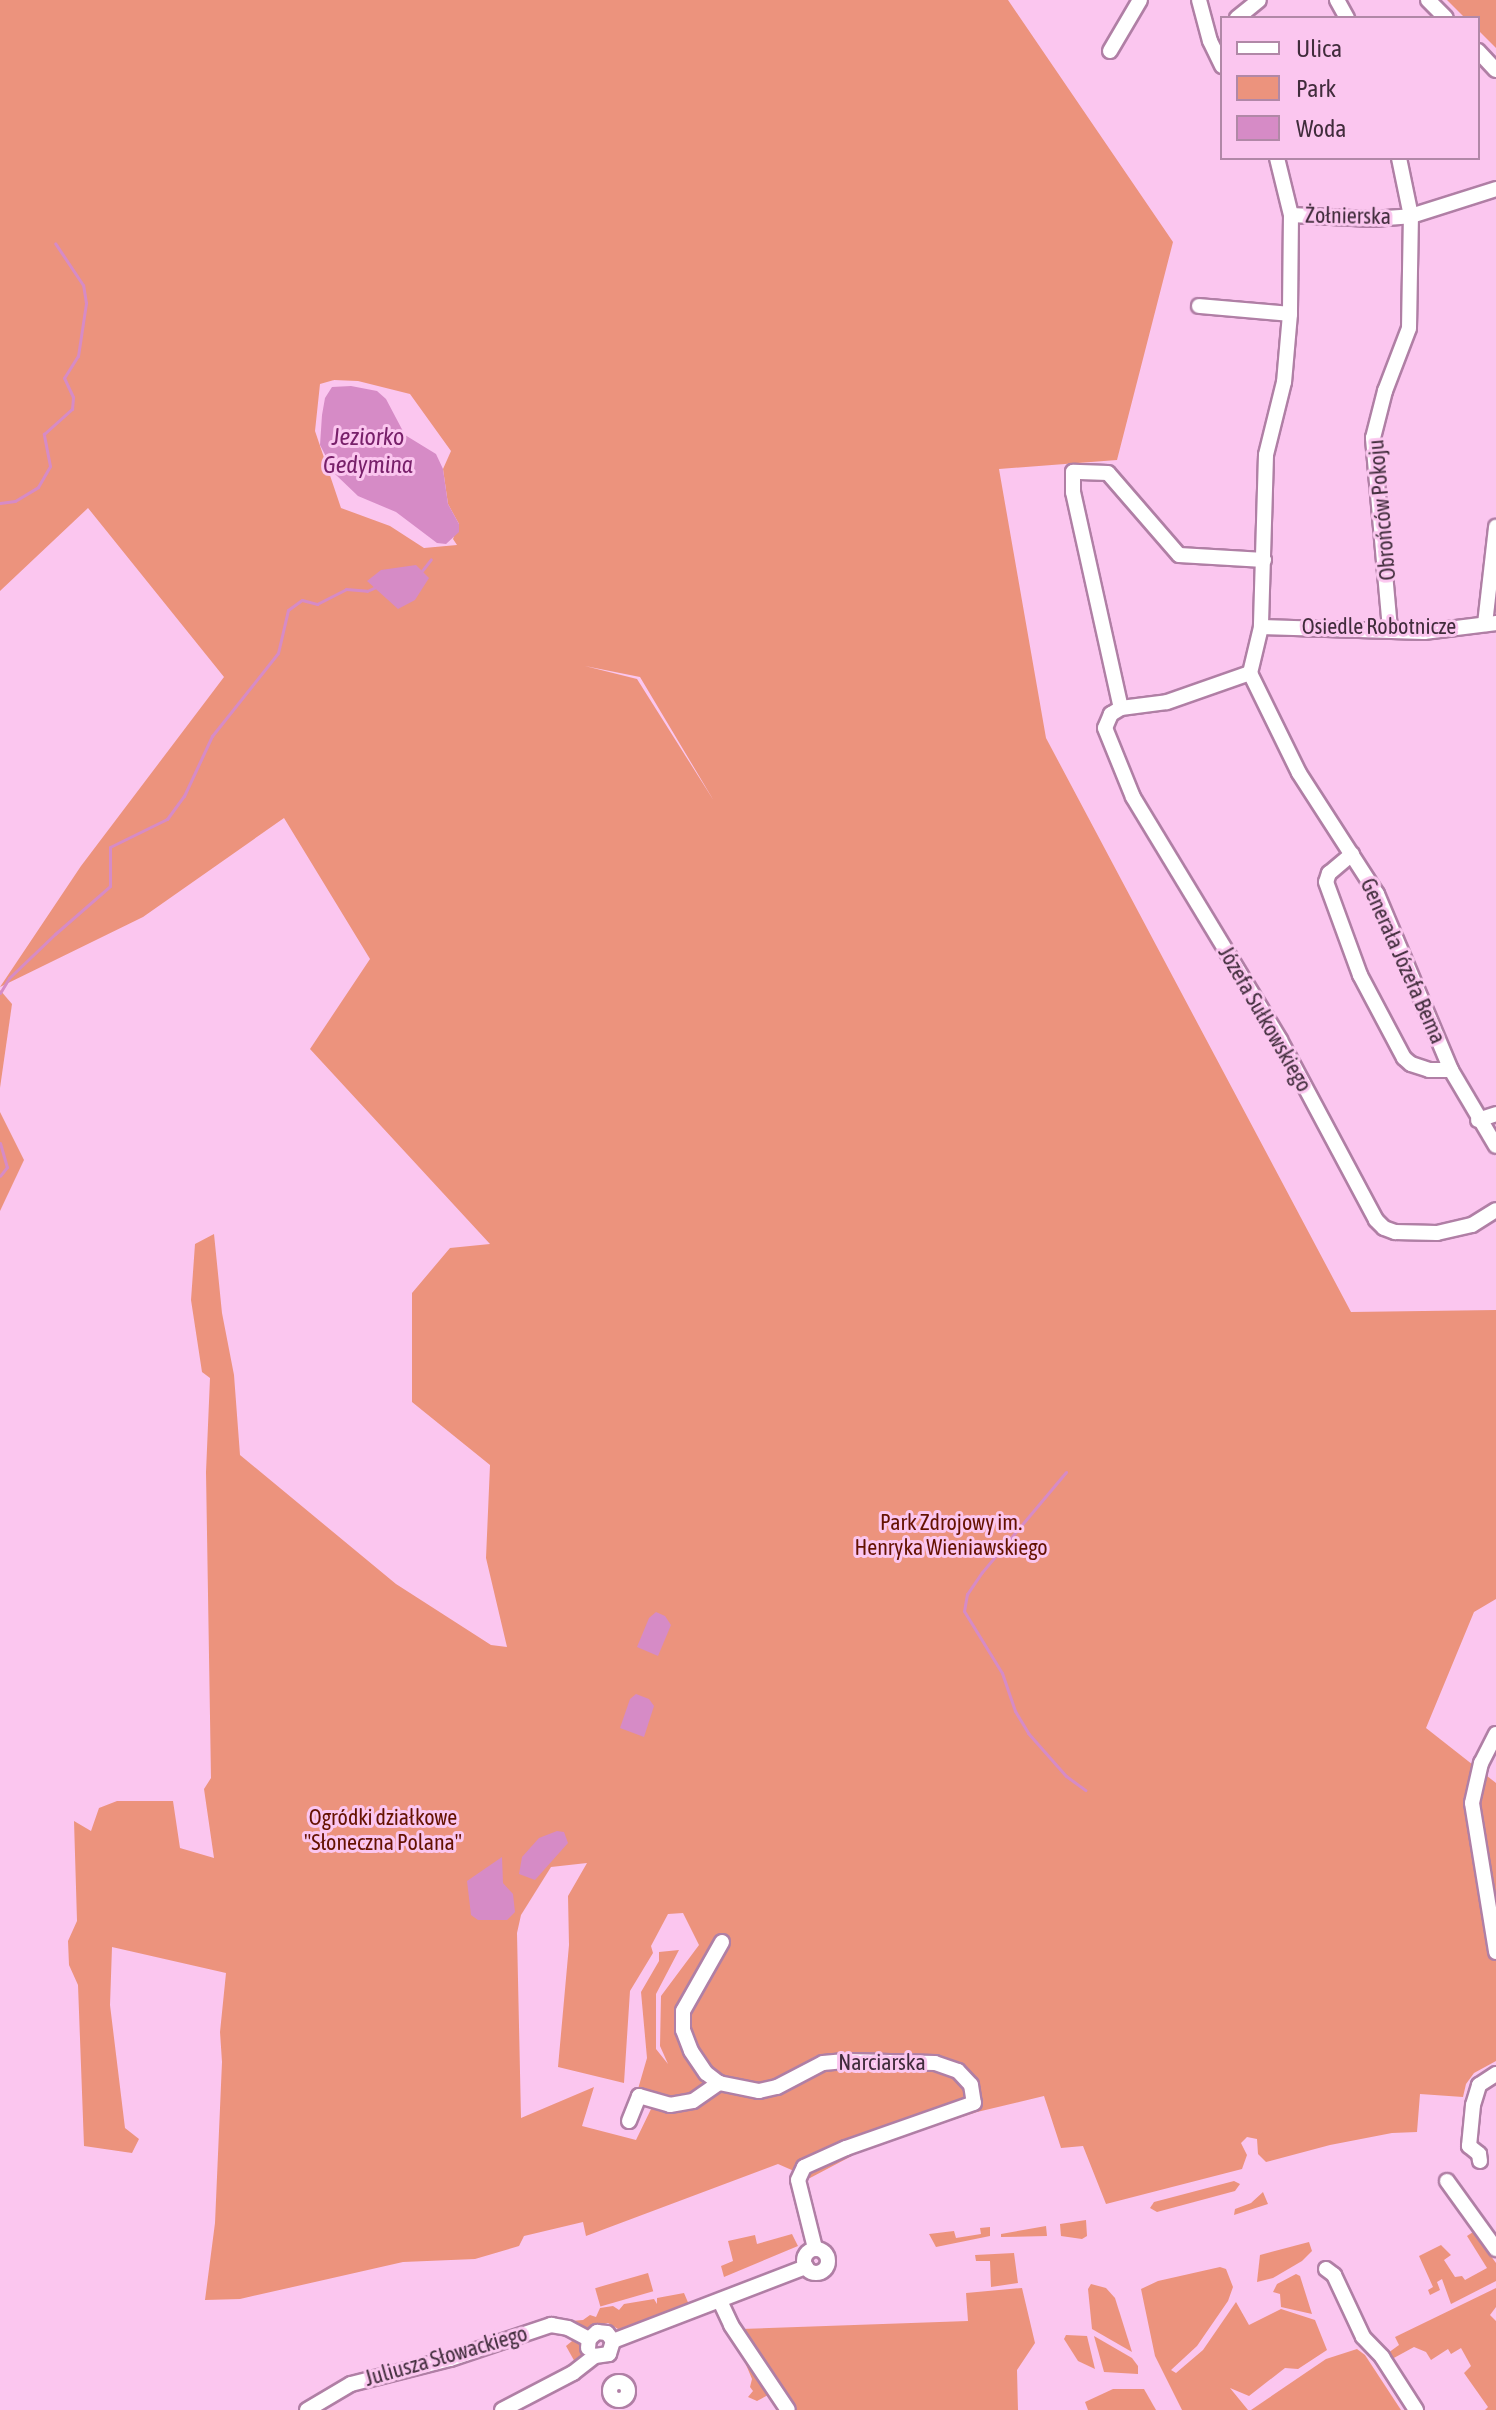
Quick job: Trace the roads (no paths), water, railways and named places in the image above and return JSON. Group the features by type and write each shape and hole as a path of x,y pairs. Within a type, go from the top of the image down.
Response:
{"street":[{"path":"1110,51 1132,8 1140,0"},
{"path":"1199,0 1210,41 1220,62"},
{"path":"1239,16 1259,0"},
{"path":"1428,0 1444,16"},
{"path":"1210,41 1220,33"},
{"path":"1480,53 1496,70"},
{"path":"1264,560 1179,555 1108,473 1073,472 1073,492 1121,708 1167,702 1250,673 1261,627 1264,560 1262,498 1266,455 1284,382 1290,314 1291,215 1277,160"},
{"name":"Obrońców Pokoju","path":"1390,629 1373,438 1385,391 1409,328 1411,216 1399,160"},
{"name":"Żołnierska","path":"1291,215 1372,219 1411,216 1496,189"},
{"path":"1199,306 1290,314"},
{"path":"1491,624 1496,527"},
{"name":"Osiedle Robotnicze","path":"1261,627 1424,632 1491,624"},
{"name":"Generała Józefa Bema","path":"1250,673 1299,773 1377,894 1451,1070 1496,1146"},
{"name":"Józefa Sułkowskiego","path":"1121,708 1111,714 1105,728 1133,797 1280,1040 1376,1220 1384,1228 1395,1232 1437,1233 1472,1225 1496,1210"},
{"name":"Generała Józefa Bema","path":"1352,854 1329,873 1326,882 1360,975 1404,1058 1429,1070 1451,1070"},
{"path":"1478,1120 1496,1114"},
{"path":"1496,1734 1481,1763 1472,1803 1496,1952"},
{"path":"629,2121 639,2096 670,2105 693,2101 719,2083 706,2073 691,2051 683,2030 683,2011 722,1942"},
{"name":"Narciarska","path":"719,2083 739,2090 759,2091 777,2087 823,2063 935,2063 958,2071 971,2085 974,2103 846,2148 804,2167 798,2180 815,2248 807,2253 806,2267 720,2301"},
{"path":"1480,2161 1479,2154 1469,2146 1473,2105 1479,2085 1496,2074"},
{"path":"1447,2181 1496,2249"},
{"path":"1326,2269 1334,2275 1363,2337 1382,2357 1416,2410"},
{"path":"613,2341 720,2301 731,2325 788,2410"},
{"name":"Juliusza Słowackiego","path":"307,2410 351,2384 450,2359 551,2325 568,2328 589,2339"},
{"path":"613,2341 602,2332 589,2339 588,2348 599,2356 614,2383"},
{"path":"502,2410 612,2350 613,2341"}],"water":[{"name":"Jeziorko Gedymina","path":"351,386 377,391 386,399 405,435 436,454 443,469 448,504 459,524 459,532 446,544 437,543 396,512 358,496 335,474 320,445 325,398 332,387"},
{"path":"416,565 429,578 415,600 398,609 367,581 381,570"},
{"path":"656,1612 665,1616 671,1625 658,1656 637,1647 649,1618"},
{"path":"636,1694 649,1699 654,1706 644,1737 620,1728 630,1699"},
{"path":"557,1831 564,1832 568,1843 535,1880 519,1874 522,1857 539,1838"},
{"path":"502,1857 503,1883 513,1894 515,1912 507,1920 478,1920 471,1915 467,1881"}],"waterway":[{"path":"0,503 15,501 38,487 50,466 44,434 72,409 73,397 64,378 78,356 86,303 83,285 55,243"},
{"path":"421,572 431,559"},
{"path":"0,993 9,978 110,886 110,847 167,819 184,796 212,736 278,653 288,610 302,600 317,604 346,589 367,591 376,587"},
{"path":"0,1143 7,1167 0,1176"},
{"path":"1066,1472 982,1572 967,1594 964,1611 1002,1673 1015,1711 1028,1733 1066,1776 1085,1790"}],"park label":[{"name":"Park Zdrojowy im. Henryka Wieniawskiego","path":"951,1534"},
{"name":"Ogródki działkowe \"Słoneczna Polana\"","path":"383,1830"}]}
